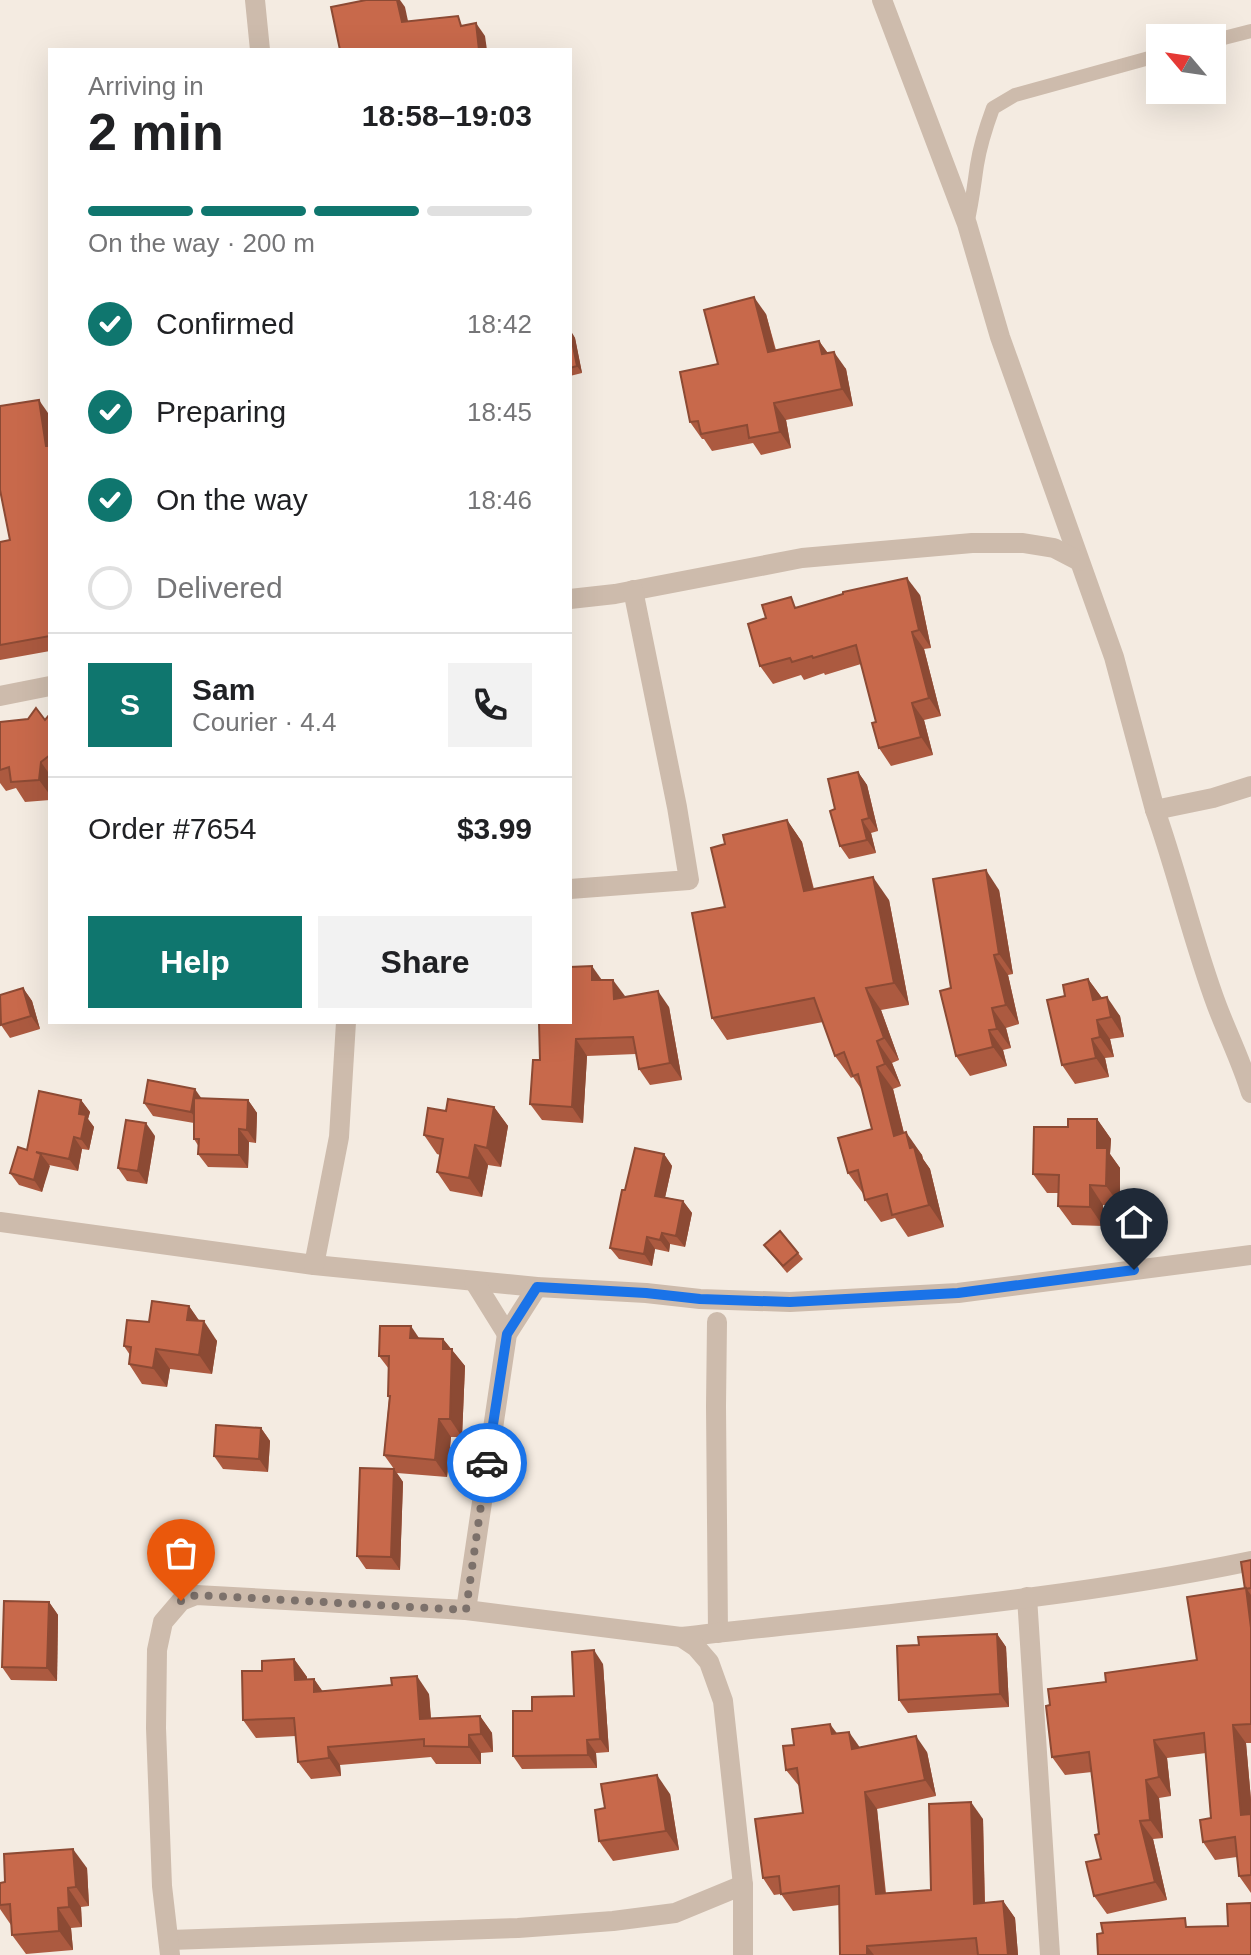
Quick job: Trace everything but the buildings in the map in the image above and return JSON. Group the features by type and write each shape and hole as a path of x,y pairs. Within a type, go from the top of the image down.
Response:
{"street":[{"path":"255,0 260,48"},
{"path":"882,0 967,224 1000,337 1114,657 1155,810 1217,1005 1247,1067 1251,1093"},
{"path":"572,599 802,558 972,543 1023,543 1054,548 1079,561"},
{"path":"572,889 689,880 633,590"},
{"path":"0,696 48,686"},
{"path":"1155,810 1213,798 1251,786"},
{"path":"314,1265 339,1137 346,1024"},
{"path":"0,1222 314,1265 537,1287 790,1302 958,1293 1251,1255"},
{"path":"474,1281 507,1334"},
{"path":"466,1610 507,1334 537,1287"},
{"path":"717,1322 718,1633"},
{"path":"743,1885 675,1913 613,1921 170,1947 162,1886 156,1728 157,1650 163,1622 181,1601 196,1595 466,1610 681,1637 1027,1597 1191,1574 1251,1561"},
{"path":"1027,1597 1050,1955"},
{"path":"681,1637 696,1647 709,1662 723,1701 743,1885 743,1955"}],"lane":[{"path":"1226,37 1251,31"},
{"path":"967,224 984,132 993,108 1015,95 1146,59"}],"way so far":[{"path":"181,1601 196,1595 466,1610 487,1463"}],"route":[{"path":"487,1463 507,1334 537,1287 790,1302 958,1293 1134,1270"}]}
